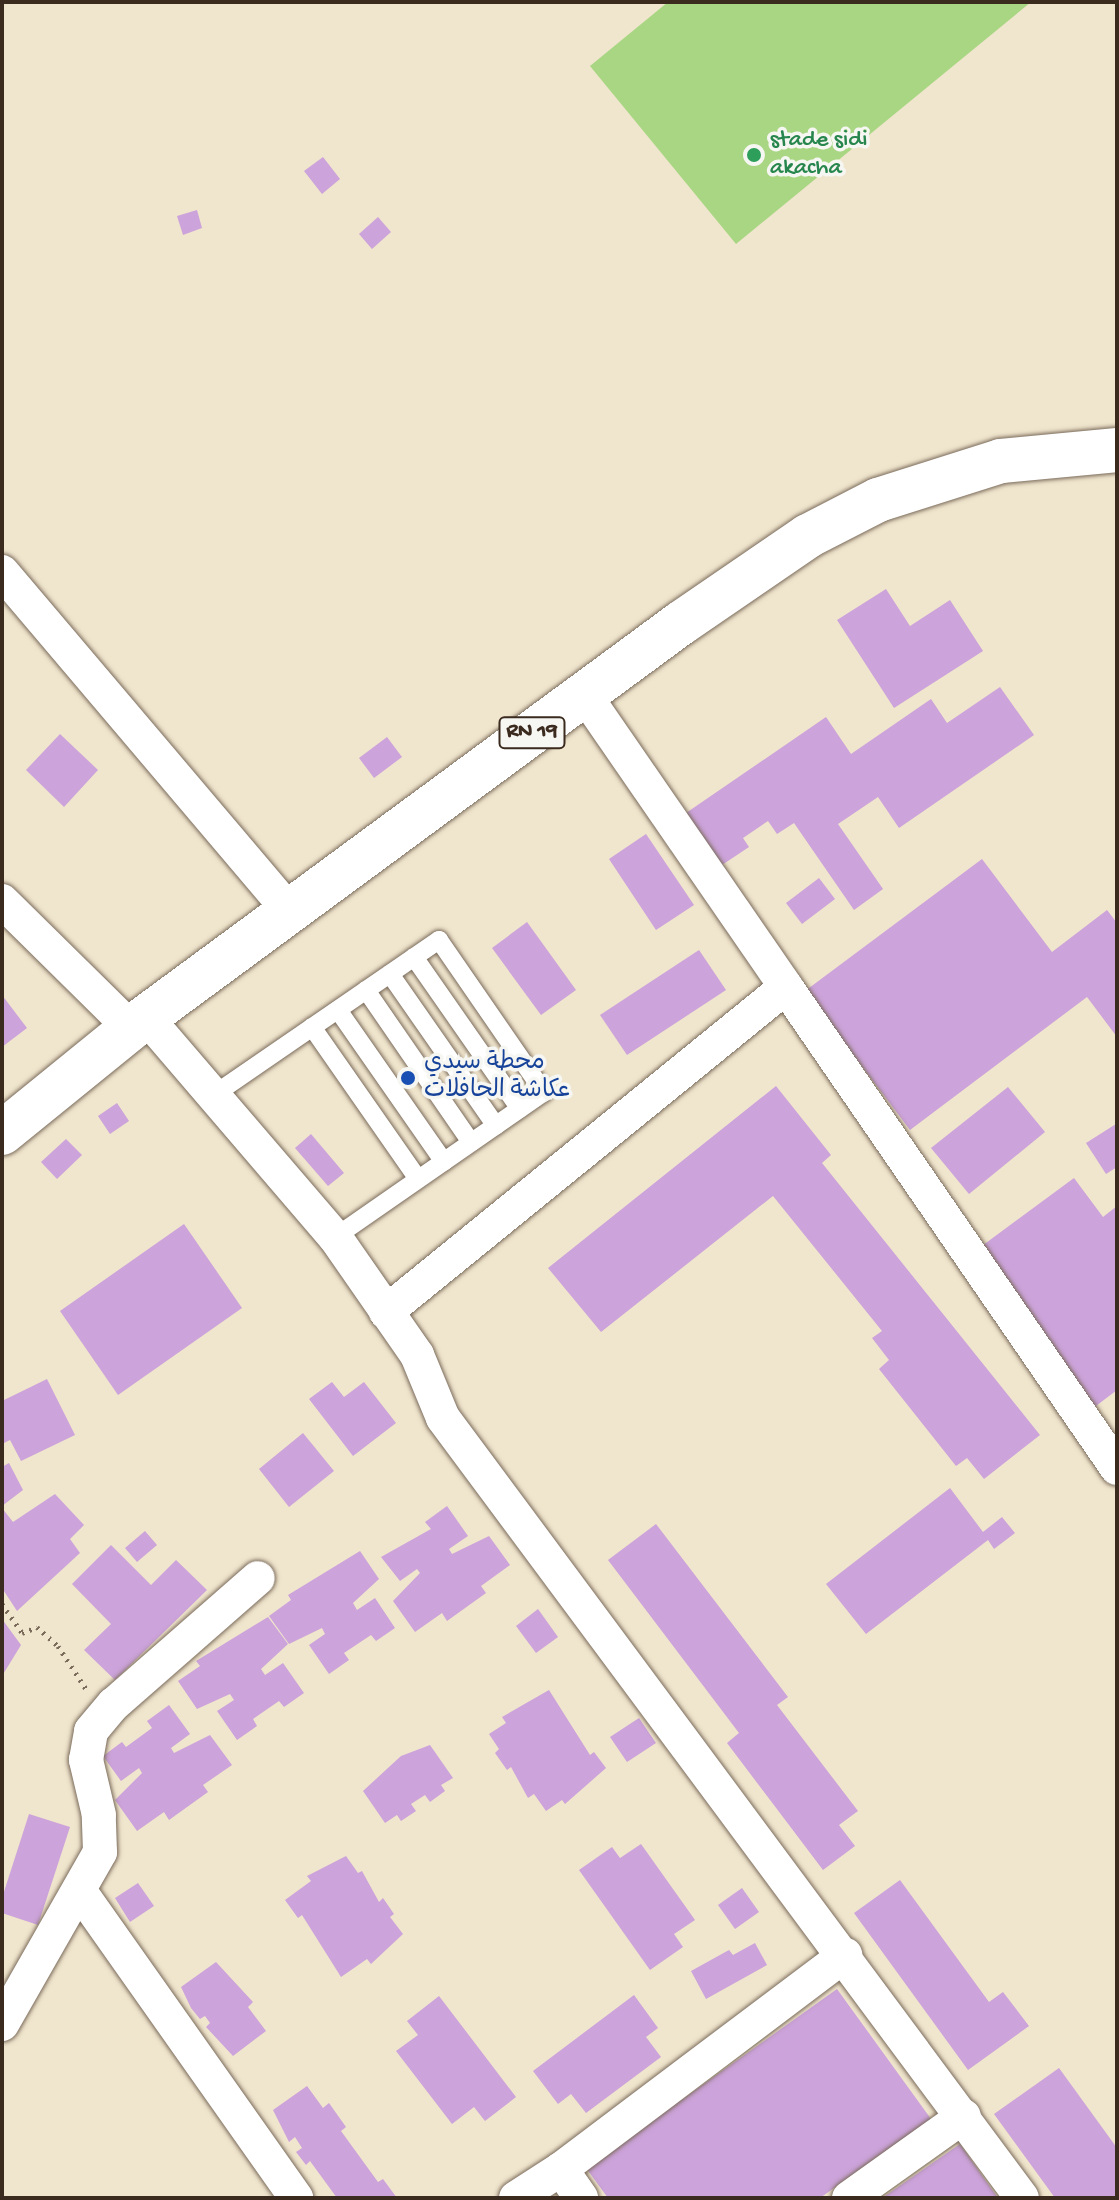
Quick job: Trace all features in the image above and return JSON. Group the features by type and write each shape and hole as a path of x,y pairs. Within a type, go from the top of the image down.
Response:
{"main road":[{"name":"RN 19","path":"2,1133 139,1023 584,694 808,536 878,500 1001,461 1117,450"}],"street":[{"path":"2,572 290,912"},
{"path":"584,694 1117,1468"},
{"path":"2,901 215,1094 335,1237 417,1355 443,1418 845,1955 1022,2198"},
{"path":"386,1312 786,987"},
{"path":"2,2024 100,1852 99,1815 86,1760 91,1731 258,1578"},
{"path":"79,1890 296,2198"},
{"path":"516,2198 561,2169 845,1955"},
{"path":"849,2198 964,2116"},
{"path":"561,2169 581,2198"}],"lane":[{"path":"215,1094 439,940 544,1092 335,1237"},
{"path":"414,957 520,1109"},
{"path":"390,974 496,1126"},
{"path":"366,990 471,1142"},
{"path":"338,1010 444,1162"},
{"path":"312,1027 418,1179"}],"path":[{"path":"2,1604 22,1633 37,1627 58,1646 104,1716"}],"green space":[{"name":"stade sidi akacha","path":"668,2 1031,2 736,244 590,66"}],"building":[{"path":"323,157 340,179 322,194 304,171"},
{"path":"197,210 202,228 183,235 177,216"},
{"path":"378,217 391,232 372,249 359,234"},
{"path":"886,589 910,626 950,600 983,651 894,708 837,620"},
{"path":"1000,687 1034,735 899,828 878,797 838,824 883,889 854,910 794,823 777,834 768,821 743,838 749,847 722,865 686,813 826,717 851,754 931,699 947,723"},
{"path":"60,734 98,770 64,807 26,770"},
{"path":"387,737 402,757 374,778 359,758"},
{"path":"646,834 694,905 656,930 609,859"},
{"path":"982,859 1052,952 1107,910 1117,923 1117,1037 1087,997 910,1130 805,991"},
{"path":"819,878 835,899 802,924 786,903"},
{"path":"527,922 576,990 541,1015 492,948"},
{"path":"699,950 726,990 627,1055 600,1015"},
{"path":"2,995 27,1028 2,1047"},
{"path":"776,1086 831,1155 822,1163 1040,1435 984,1479 967,1458 956,1466 879,1369 889,1360 872,1338 882,1331 773,1196 601,1332 548,1268"},
{"path":"1008,1087 1045,1132 969,1194 931,1148"},
{"path":"117,1103 129,1121 110,1134 98,1116"},
{"path":"1116,1124 1117,1167 1106,1174 1086,1143"},
{"path":"311,1134 344,1173 328,1186 295,1148"},
{"path":"66,1139 82,1155 57,1179 41,1162"},
{"path":"1074,1178 1103,1217 1117,1206 1117,1390 1092,1409 975,1251"},
{"path":"184,1224 242,1308 118,1395 60,1311"},
{"path":"47,1379 75,1435 21,1461 10,1440 2,1444 2,1401"},
{"path":"332,1382 344,1397 364,1382 396,1423 353,1456 309,1399"},
{"path":"303,1433 334,1471 289,1507 259,1469"},
{"path":"9,1463 23,1490 2,1506 2,1467"},
{"path":"950,1488 983,1532 1002,1517 1015,1533 994,1549 988,1540 866,1634 826,1584"},
{"path":"55,1494 84,1525 70,1539 80,1553 17,1611 2,1588 2,1508 13,1522"},
{"path":"447,1506 468,1536 449,1549 452,1554 489,1536 510,1565 481,1586 486,1593 447,1621 442,1613 415,1632 393,1601 420,1573 417,1569 400,1581 381,1557 431,1529 425,1522"},
{"path":"656,1524 788,1697 777,1705 858,1811 839,1825 855,1846 823,1870 727,1743 739,1733 608,1560"},
{"path":"145,1531 157,1545 137,1562 125,1548"},
{"path":"111,1545 151,1585 176,1560 207,1590 115,1680 84,1650 111,1624 72,1584"},
{"path":"360,1551 379,1579 353,1603 357,1610 375,1598 395,1628 376,1641 371,1635 344,1653 349,1660 329,1674 309,1645 325,1634 322,1628 289,1644 269,1616 291,1600 288,1595"},
{"path":"538,1609 558,1637 536,1653 516,1626"},
{"path":"268,1617 288,1644 261,1669 265,1675 283,1663 304,1693 284,1707 279,1701 253,1719 257,1726 237,1740 217,1711 234,1700 230,1694 197,1709 178,1681 200,1666 196,1661"},
{"path":"2,1619 21,1645 2,1676"},
{"path":"549,1690 590,1755 594,1752 606,1768 565,1804 562,1800 546,1811 534,1794 528,1798 511,1767 507,1770 495,1753 499,1749 489,1734 506,1723 502,1717"},
{"path":"169,1705 190,1734 171,1748 174,1753 210,1735 232,1765 203,1785 208,1792 169,1820 164,1812 137,1831 115,1800 142,1773 139,1768 121,1781 103,1756 122,1742 126,1747 152,1728 147,1721"},
{"path":"639,1718 656,1743 627,1762 610,1737"},
{"path":"430,1745 453,1778 441,1785 445,1791 430,1802 425,1795 411,1804 416,1811 401,1821 397,1815 385,1823 363,1791 401,1756"},
{"path":"29,1814 70,1827 38,1925 2,1913 2,1898"},
{"path":"641,1844 695,1920 674,1934 683,1947 650,1970 579,1870 612,1847 620,1858"},
{"path":"346,1856 358,1873 362,1871 379,1902 383,1898 394,1914 390,1917 403,1934 371,1964 367,1959 341,1977 302,1915 298,1918 285,1900 311,1881 307,1876"},
{"path":"900,1880 989,2002 1003,1992 1029,2026 968,2070 854,1913"},
{"path":"138,1883 154,1906 130,1922 115,1898"},
{"path":"742,1888 759,1912 735,1929 718,1905"},
{"path":"755,1943 767,1965 706,1999 691,1971 729,1950 733,1955"},
{"path":"216,1962 253,2002 248,2007 266,2031 233,2056 206,2027 210,2023 205,2016 200,2019 191,2008 181,1987"},
{"path":"837,1989 931,2119 820,2198 608,2198 586,2168"},
{"path":"634,1995 658,2028 646,2037 661,2057 586,2113 571,2094 558,2104 533,2071"},
{"path":"439,1996 516,2097 485,2121 474,2107 452,2124 396,2051 418,2035 407,2021"},
{"path":"1059,2068 1117,2148 1117,2198 1055,2198 994,2114"},
{"path":"307,2086 323,2108 329,2103 346,2127 341,2131 378,2182 383,2179 397,2198 337,2198 310,2161 306,2165 296,2152 302,2148 295,2137 289,2142 273,2110"},
{"path":"960,2144 998,2198 882,2198"}],"place":[{"name":"stade sidi akacha","path":"754,155"},
{"name":"محطة سيدي عكاشة الحافلات","path":"408,1078"}]}
